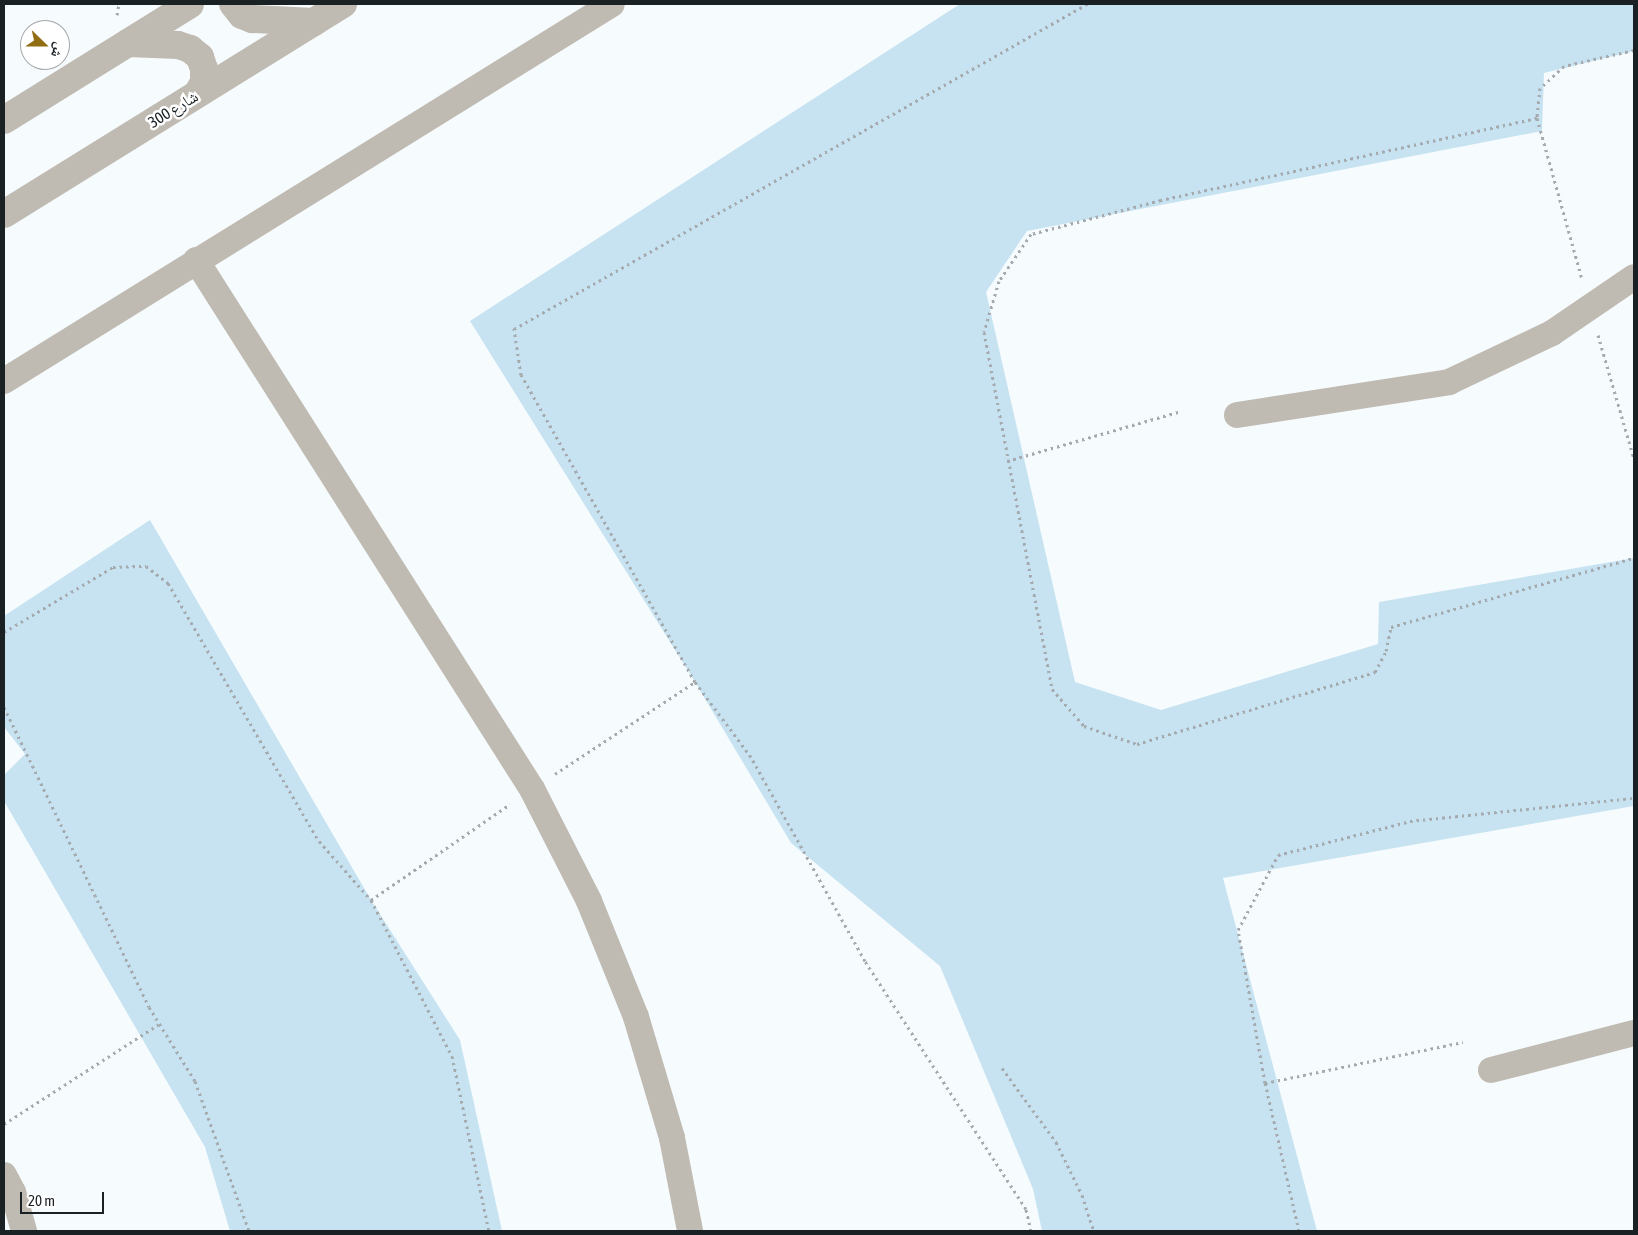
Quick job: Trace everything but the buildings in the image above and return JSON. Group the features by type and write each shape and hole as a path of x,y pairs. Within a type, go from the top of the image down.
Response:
{"street":[{"path":"4,120 190,4"},
{"path":"233,4 242,14 252,19 314,22"},
{"name":"شارع 300","path":"4,214 343,4"},
{"path":"4,381 196,260 612,4"},
{"path":"128,43 178,45 190,49 200,58 204,69 204,82 198,94"},
{"path":"196,260 532,789 585,892 636,1017 672,1138 690,1231"},
{"path":"1237,415 1449,382 1552,333 1634,277"},
{"path":"1491,1070 1634,1033"},
{"path":"4,1175 24,1231"}],"path":[{"path":"1031,1231 1026,1209 865,961 751,757 695,682 521,375 514,329 1087,4"},
{"path":"1007,461 1178,412"},
{"path":"4,632 113,568 146,566 168,583 319,841 371,900 452,1056 489,1231"},
{"path":"4,707 160,1024 195,1081 249,1231"},
{"path":"1299,1231 1265,1083 1238,930 1278,855 1410,821 1634,798"},
{"path":"4,1124 160,1024"},
{"path":"1265,1083 1463,1042"},
{"path":"1002,1068 1056,1142 1078,1186 1094,1231"}],"shaded area":[{"path":"960,4 1634,4 1634,51 1544,73 1542,131 1027,231 986,292 1075,682 1161,710 1378,644 1379,602 1634,558 1634,806 1223,878 1317,1231 1042,1231 1033,1189 940,966 791,843 695,682 470,321"},
{"path":"150,520 371,900 460,1040 502,1231 230,1231 205,1147 4,801 4,775 25,754 4,727 4,616"}]}
